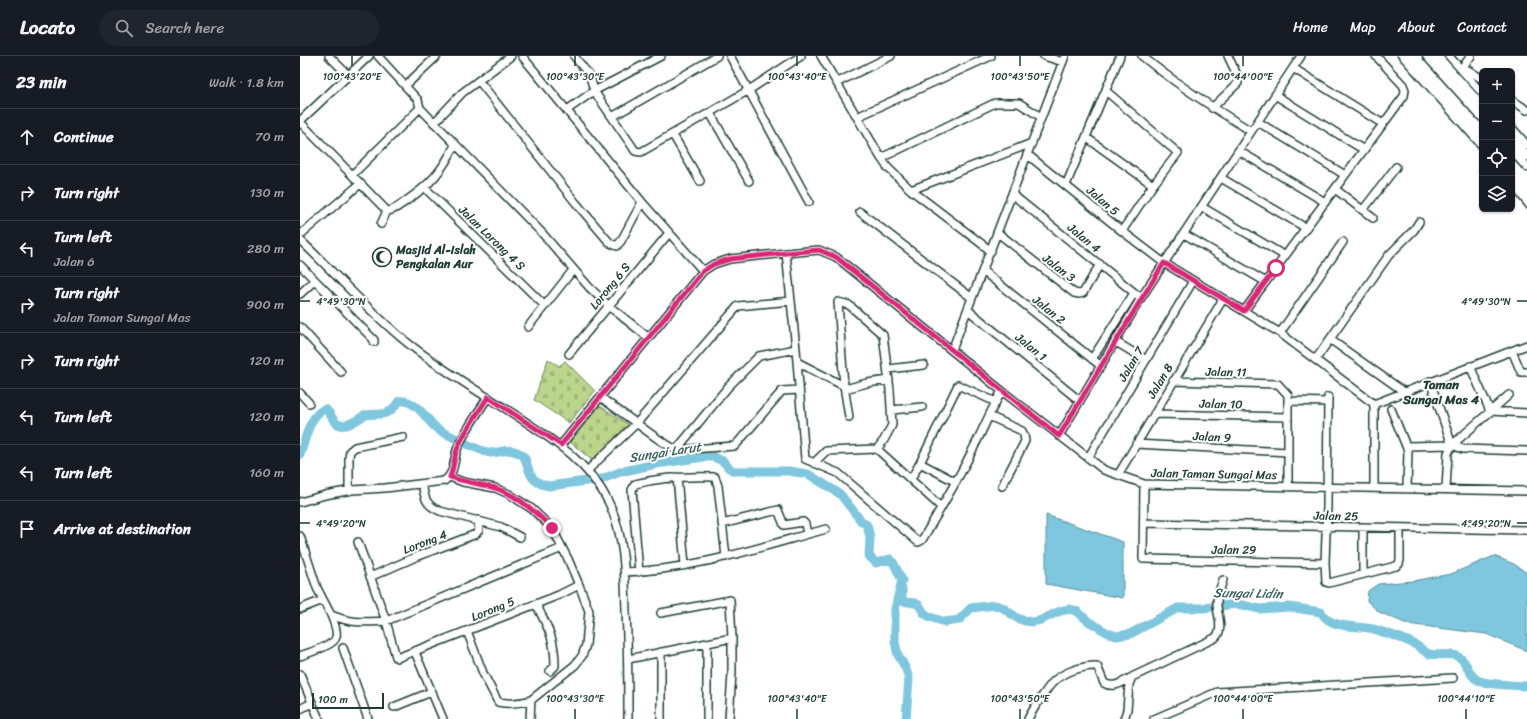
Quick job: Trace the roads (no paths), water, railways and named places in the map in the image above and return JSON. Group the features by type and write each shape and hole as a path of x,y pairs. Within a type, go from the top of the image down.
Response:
{"main road":[{"path":"1427,56 1479,114"},
{"path":"1437,56 1480,104"},
{"path":"1513,140 1527,156"},
{"path":"1515,153 1527,167"}],"street":[{"path":"329,56 348,75"},
{"path":"368,56 300,122 387,211"},
{"path":"378,56 406,85 418,100 420,108 542,233 573,270 609,306 649,338"},
{"path":"406,85 437,56"},
{"path":"434,123 462,93 511,56"},
{"path":"522,56 642,202 703,271"},
{"path":"574,56 590,76 594,91 636,151 641,152 749,90 801,56"},
{"path":"567,110 594,91 661,56"},
{"path":"612,116 717,56"},
{"path":"730,56 809,202"},
{"path":"821,56 838,82 888,168 911,190 991,251"},
{"path":"838,82 891,56"},
{"path":"857,117 991,56"},
{"path":"952,350 1013,195 1064,59 1044,56"},
{"path":"1066,185 1087,138 1120,56"},
{"path":"1212,108 1238,83 1238,77 1228,56"},
{"path":"1059,436 1164,263 1301,56"},
{"path":"1244,311 1404,96 1405,90 1403,84 1376,56"},
{"path":"1449,56 1479,90"},
{"path":"1461,69 1471,56"},
{"path":"1146,57 1174,81 1212,108 1252,131"},
{"path":"1293,68 1383,124"},
{"path":"1461,69 1468,70 1479,77"},
{"path":"478,81 610,243 617,246 621,241 642,202"},
{"path":"1106,91 1178,153 1153,184 1122,231"},
{"path":"1275,95 1364,150"},
{"path":"1515,102 1527,110"},
{"path":"881,158 995,103 1019,103 1041,117"},
{"path":"352,175 420,108"},
{"path":"710,113 749,181"},
{"path":"1258,122 1345,175"},
{"path":"1515,131 1527,145"},
{"path":"673,135 700,181"},
{"path":"1087,138 1153,184"},
{"path":"911,190 1032,144"},
{"path":"387,211 394,210 425,188 445,164 455,145"},
{"path":"1239,151 1325,202"},
{"name":"Jalan 5","path":"1028,155 1164,263 1280,333 1374,404"},
{"path":"1363,210 1396,167"},
{"path":"1221,178 1306,228"},
{"path":"300,235 360,184"},
{"name":"Jalan Lorong 4 S","path":"425,188 544,305"},
{"path":"1335,189 1373,218"},
{"name":"Jalan 4","path":"1013,195 1142,298"},
{"path":"1202,207 1285,256"},
{"path":"381,224 387,211"},
{"path":"860,212 972,298"},
{"path":"1316,359 1331,340 1389,256 1419,222"},
{"name":"Lorong 6 S","path":"568,354 669,233"},
{"name":"Jalan 3","path":"998,233 1074,293 1083,293 1100,264"},
{"path":"1184,234 1266,282"},
{"path":"300,240 385,324 403,339 434,362 561,445 588,470 594,478 610,505 618,530 623,554 628,658 628,719"},
{"path":"1280,333 1343,242"},
{"name":"Jalan Taman Sungai Mas","path":"561,445 703,271 714,264 730,259 819,250 836,257 1002,391 1104,470 1144,484 1527,491"},
{"path":"786,253 805,459 838,473 918,542 922,540 956,482 1002,391"},
{"path":"300,265 314,281 374,340 374,342"},
{"path":"528,327 573,270"},
{"name":"Jalan 2","path":"983,271 1101,366"},
{"path":"300,294 314,281"},
{"name":"Jalan 7","path":"1088,458 1193,281"},
{"path":"1092,359 1134,293"},
{"name":"Jalan 8","path":"1118,475 1223,299"},
{"path":"588,470 636,424 738,306 745,304 791,301"},
{"path":"848,417 844,387 838,302 848,305 882,333 884,337 892,410 892,425 877,449"},
{"name":"Jalan 1","path":"968,310 1080,401"},
{"path":"300,327 341,372"},
{"path":"1331,340 1403,391"},
{"path":"1116,342 1146,360"},
{"path":"1374,488 1374,404 1403,391 1527,345"},
{"path":"676,450 728,387 759,356 796,349"},
{"path":"1512,351 1521,372 1527,372"},
{"path":"797,362 844,387 889,380"},
{"path":"888,369 924,365"},
{"path":"1470,366 1490,411"},
{"name":"Jalan 11","path":"1173,381 1278,384 1288,395 1288,401"},
{"path":"1430,381 1452,445"},
{"path":"911,479 958,385 996,402"},
{"path":"600,397 636,424 676,450 735,446 782,391 799,390"},
{"path":"300,393 309,403"},
{"path":"1446,489 1448,453 1452,445 1509,395"},
{"path":"300,502 325,495 349,491 444,481 450,477 458,448 488,397"},
{"path":"1288,487 1288,401 1328,400 1325,563 1326,582 1328,583 1390,568 1399,564 1400,528"},
{"path":"892,410 922,407"},
{"path":"1392,409 1408,451 1408,489"},
{"path":"1490,411 1527,413"},
{"name":"Jalan 10","path":"1154,414 1288,417"},
{"path":"989,416 1022,431 1024,435 1025,441 1002,486"},
{"path":"349,491 348,457 350,451 355,447 403,437"},
{"name":"Jalan 9","path":"1136,444 1288,452"},
{"path":"1406,446 1452,445 1463,449 1527,451"},
{"path":"814,463 826,451 877,449 941,507"},
{"path":"920,463 956,482"},
{"path":"639,572 632,490 635,484 652,480 696,476 715,477 718,486 726,557"},
{"path":"450,477 463,482 495,488 509,494 532,509 552,528 579,585 589,611 586,645 582,656 575,665 531,700 526,702 498,702 483,673 467,631"},
{"path":"677,477 685,565"},
{"path":"422,484 426,502 431,507 440,511 501,527 520,537"},
{"path":"1144,484 1144,522"},
{"path":"722,524 778,510 784,525 802,522 805,524 807,534"},
{"name":"Lorong 4","path":"370,577 418,556 476,534 479,530 478,520"},
{"name":"Jalan 25","path":"1144,522 1363,528 1527,530"},
{"name":"Jalan 29","path":"1144,522 1142,559 1325,563"},
{"path":"1363,528 1363,574"},
{"path":"625,572 639,572 726,557 826,529"},
{"path":"300,536 318,588 331,615 336,637 333,643 300,656"},
{"path":"358,542 386,621"},
{"path":"331,615 344,620 364,623 386,621 562,548"},
{"path":"300,560 308,558"},
{"path":"1028,719 1055,680 1070,672 1091,666 1097,666 1104,683 1111,686 1116,685 1215,638 1219,632 1217,602 1223,580"},
{"name":"Lorong 5","path":"386,621 396,657 399,658 559,596 579,585"},
{"path":"300,609 323,600"},
{"path":"661,613 730,600 732,673 729,719"},
{"path":"536,604 553,641 555,666 550,671"},
{"path":"628,658 732,638"},
{"path":"707,643 707,719"},
{"path":"343,648 368,719"},
{"path":"415,652 443,719"},
{"path":"661,652 661,719"},
{"path":"300,674 319,719"},
{"path":"1124,719 1127,710 1129,684 1132,677"},
{"path":"1154,719 1165,717 1217,692 1453,678"},
{"path":"394,707 432,692"},
{"path":"530,719 531,700"},
{"path":"300,709 312,703"}],"water":[{"path":"1046,515 1123,542 1123,598 1046,584"},
{"path":"1494,556 1514,564 1527,573 1527,651 1486,634 1407,624 1379,612 1367,601 1368,591 1378,584 1412,581 1451,574"}],"waterway":[{"name":"Sungai Larut","path":"300,455 311,422 315,416 325,409 337,424 347,425 366,415 386,413 393,409 399,401 405,401 415,406 438,430 471,446 491,453 512,450 521,454 526,461 531,476 541,484 549,486 602,479 620,472 656,464 704,457 713,457 723,461 734,471 789,471 808,474 840,494 862,522 867,525 870,537 869,556 876,563 890,559 902,580 895,609 895,642 898,655 909,678 906,719"},
{"name":"Sungai Lidin","path":"902,589 902,601 915,603 919,605 924,613 930,617 945,622 959,620 971,608 995,605 1002,607 1017,618 1033,622 1060,611 1070,609 1078,612 1088,621 1116,636 1130,634 1178,608 1203,608 1237,604 1260,609 1289,607 1321,612 1332,622 1346,626 1377,630 1414,644 1429,654 1457,656 1461,658 1471,674 1480,681 1492,684 1527,686"}],"railway":[{"path":"1397,56 1479,149"},
{"path":"1515,194 1527,209"}],"place":[{"name":"Masjid Al-Islah Pengkalan Aur","path":"382,257"}],"district":[{"name":"Taman Sungai Mas 4","path":"1441,392"}]}
